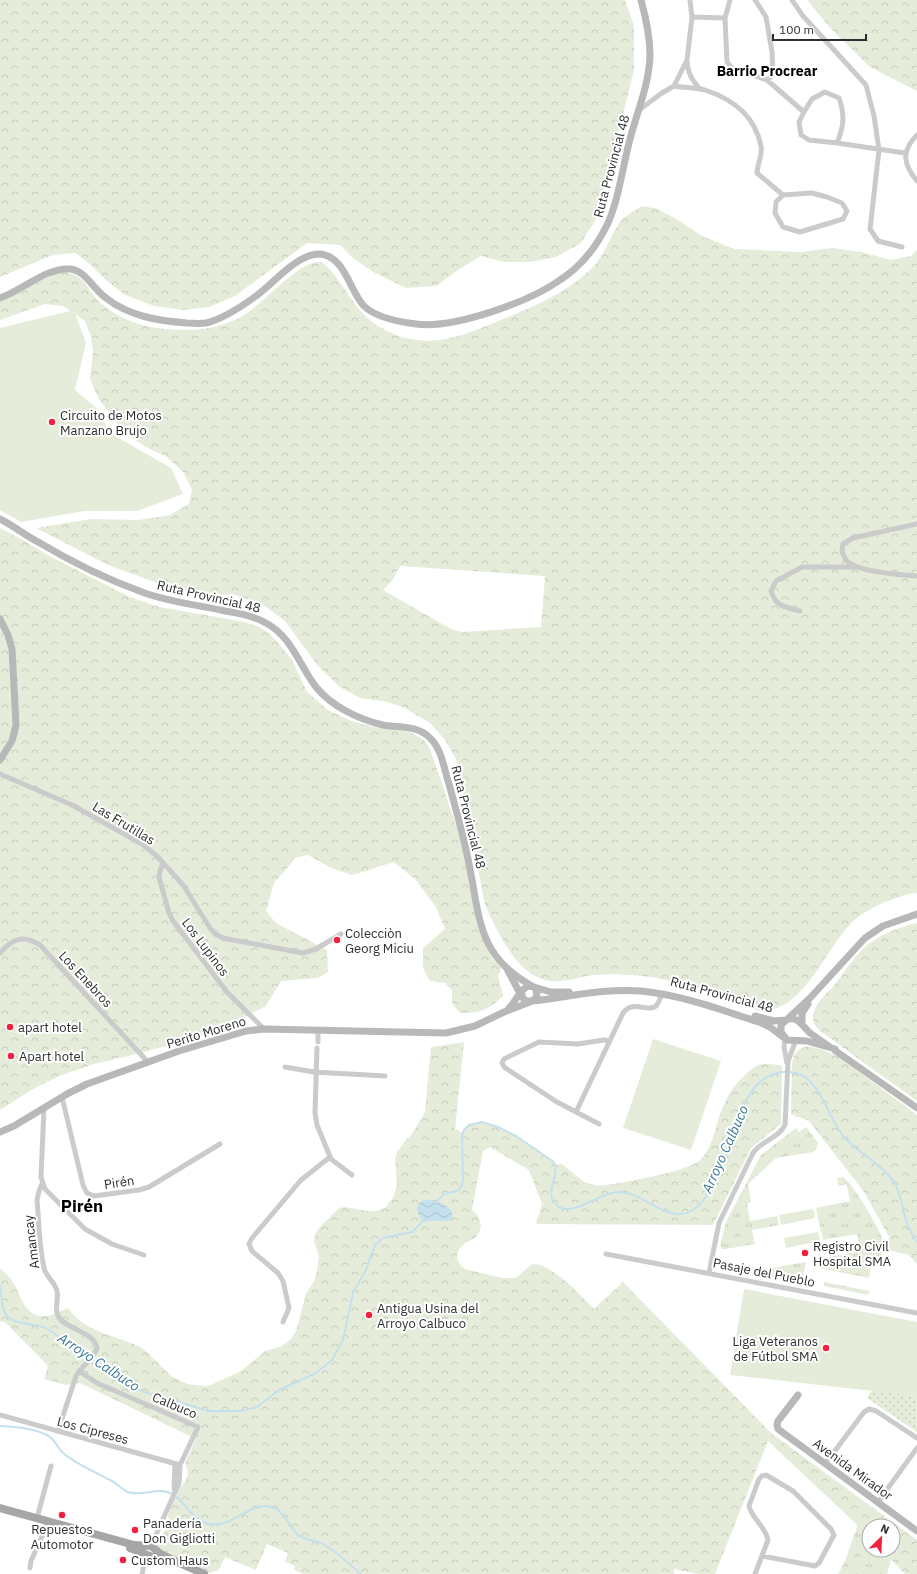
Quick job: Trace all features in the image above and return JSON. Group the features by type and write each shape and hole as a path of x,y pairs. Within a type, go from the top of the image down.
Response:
{"main road":[{"name":"Ruta Provincial 48","path":"0,298 44,275 60,270 72,269 82,274 106,299 128,311 144,317 166,322 205,323 226,315 256,296 306,256 320,254 332,259 342,268 364,306 374,313 396,321 419,324 444,324 494,311 547,288 561,280 589,254 607,226 614,206 630,137 639,110 648,72 650,56 647,19 641,0"},
{"name":"Ruta Provincial 48","path":"0,519 51,550 129,587 159,597 237,613 268,624 294,649 316,687 325,697 336,705 368,721 383,725 413,728 430,737 441,756 452,794 469,863 481,928 490,948 503,964 518,978 548,992 558,993 617,987 642,987 760,1022 770,1027 789,1041 797,1040 816,1043 838,1052"},
{"path":"0,619 8,635 12,649 16,726 12,742 0,760"},
{"path":"788,1019 810,998 865,938 883,926 917,914"},
{"name":"Ruta Provincial 48","path":"503,964 521,994"},
{"path":"526,986 533,986 538,993 536,999 531,1002 521,994 526,986"},
{"name":"Ruta Provincial 48","path":"531,1002 611,991 662,992 694,997 769,1020 797,1020 838,1052 917,1108"},
{"name":"Perito Moreno","path":"504,1012 521,994"},
{"path":"797,1040 803,1034 802,1013 810,998"},
{"name":"Perito Moreno","path":"0,1132 14,1126 87,1084 148,1062 242,1032 264,1029 446,1033 469,1028 504,1012 531,1002"},
{"name":"Ruta Provincial 48","path":"784,1038 781,1028 783,1023 788,1019"},
{"name":"Avenida Mirador","path":"798,1395 779,1420 777,1425 780,1430 917,1531"},
{"path":"0,1508 134,1545 149,1551 191,1574"},
{"path":"0,1512 149,1551 162,1555 204,1574"}],"street":[{"path":"690,0 692,17 687,60 688,72 690,78 700,90"},
{"path":"730,0 725,18 727,62 732,68 767,80 804,112"},
{"path":"755,0 766,17 772,52 773,75 767,80"},
{"path":"792,0 803,16 866,85 874,116 879,149 870,229 878,240 902,247"},
{"path":"692,17 725,18"},
{"path":"639,110 674,86 687,60"},
{"path":"674,86 704,90 735,104 753,124 762,148 757,173 783,195 812,193 842,203 847,211 843,219 800,232 783,227 775,213 776,202 783,195"},
{"path":"837,143 842,131 843,111 838,98 825,92 812,99 804,112 799,122 801,135 809,140 905,153"},
{"path":"917,135 905,153 907,167 917,181"},
{"path":"917,524 853,538 843,544 842,551 848,562 860,567 886,573 917,576"},
{"path":"800,611 782,606 774,600 771,591 776,581 802,567 860,567"},
{"name":"Las Frutillas","path":"0,774 68,803 126,834 147,848 187,889 210,928 215,934 223,938 303,953 312,951 341,934"},
{"name":"Los Lupinos","path":"163,863 159,877 169,913 173,921 227,992 264,1029"},
{"name":"Los Enebros","path":"0,953 10,942 16,939 27,940 40,945 148,1062"},
{"path":"576,1112 610,1039 627,1008 633,1006 654,1007 658,1004 662,992"},
{"path":"318,1030 318,1042"},
{"path":"784,1038 784,1047 788,1066"},
{"path":"599,1124 557,1102 504,1067 502,1061 539,1042 575,1044 610,1039"},
{"path":"709,1273 719,1223 753,1153 785,1125 788,1066 790,1054 797,1040"},
{"path":"317,1048 315,1119 330,1157 336,1164 352,1175"},
{"path":"285,1067 316,1072 385,1076"},
{"name":"Pirén","path":"62,1097 83,1185 88,1193 94,1196 139,1190 149,1187 220,1144"},
{"path":"44,1108 42,1184 49,1194 85,1229 112,1244 144,1255"},
{"path":"283,1322 289,1308 283,1281 278,1273 252,1251 249,1244 252,1238 299,1182 330,1157"},
{"name":"Amancay","path":"42,1184 37,1200 43,1262 46,1275 57,1292 56,1312 62,1320 96,1342 97,1348 94,1355 79,1371 74,1380 58,1431"},
{"name":"Pasaje del Pueblo","path":"606,1254 917,1313"},
{"name":"Calbuco","path":"79,1371 97,1383 198,1427 178,1464"},
{"path":"825,1464 864,1412 869,1409 876,1411 917,1438"},
{"name":"Los Cipreses","path":"0,1415 178,1464"},
{"path":"878,1502 917,1448"},
{"path":"142,1574 149,1551 180,1479 178,1464"},
{"path":"37,1518 51,1466"},
{"path":"755,1574 762,1556 768,1543 768,1538 749,1506 760,1479 762,1476 766,1475 793,1491 831,1529 834,1536 818,1564 815,1566 762,1556"},
{"path":"30,1568 31,1561 47,1525"}],"green space":[{"path":"0,0 625,0 634,26 634,70 598,216 581,243 556,257 530,262 504,262 481,256 436,286 406,288 375,273 354,259 340,245 307,243 235,296 209,307 183,310 154,306 125,295 76,253 53,255 0,277"},
{"path":"807,0 917,0 917,91 870,67 831,29"},
{"path":"642,206 658,209 702,236 734,249 800,252 832,248 861,252 891,260 911,256 917,250 917,893 907,894 881,904 865,912 852,922 808,983 798,994 787,1003 767,1011 739,1005 703,990 657,978 602,974 564,981 550,981 535,976 527,971 512,955 485,905 458,763 446,741 430,723 403,707 383,701 360,698 340,687 318,666 285,621 262,604 232,594 212,596 185,591 149,580 108,565 36,528 91,519 139,520 170,515 189,504 192,490 183,472 167,457 144,446 123,431 98,398 90,379 93,352 91,336 85,321 63,306 45,304 0,320 0,295 61,272 70,273 81,279 96,299 102,304 113,312 137,323 150,327 176,330 209,328 228,323 245,315 306,265 322,262 336,277 360,310 375,324 395,335 406,338 428,341 438,340 459,336 499,321 547,300 569,287 589,271 599,260 620,222 627,215","holes":["400,566 545,576 541,627 462,632 451,629 383,590 392,581"]},
{"name":"Circuito de Motos Manzano Brujo","path":"74,310 86,343 75,390 101,412 108,432 171,468 183,494 137,511 85,511 21,522 0,510 0,328"},
{"path":"0,528 51,557 130,597 159,607 245,622 259,627 269,633 292,660 307,692 328,710 351,721 374,727 410,732 424,740 430,749 469,863 476,922 494,961 503,964 498,976 503,996 493,1005 484,1010 460,1013 452,1003 452,990 445,983 430,981 423,968 423,948 445,929 436,907 416,880 394,862 352,875 331,868 308,855 294,858 290,865 274,883 266,911 276,923 327,950 328,972 318,978 281,981 266,1006 218,1031 141,1053 94,1064 59,1076 33,1089 0,1110"},
{"path":"917,923 917,1101 820,1031 814,1024 813,1015 819,1001 836,983 865,947 875,939 887,933 898,928"},
{"path":"653,1039 721,1061 691,1150 623,1128"},
{"path":"464,1042 455,1129 463,1133 470,1125 480,1122 505,1130 550,1158 555,1165 562,1164 584,1182 598,1186 666,1173 692,1165 699,1161 704,1156 711,1144 724,1104 740,1079 749,1071 762,1064 782,1066 781,1124 751,1148 713,1225 536,1224 542,1204 529,1170 490,1147 483,1151 472,1210 480,1220 480,1231 475,1238 460,1248 457,1259 461,1266 465,1269 502,1278 517,1277 532,1264 540,1265 557,1274 566,1281 594,1309 623,1282 771,1433 887,1518 861,1518 861,1528 768,1441 715,1574 699,1574 674,1569 674,1574 304,1574 294,1570 295,1566 285,1562 288,1553 267,1544 256,1570 225,1557 219,1570 209,1573 157,1548 157,1541 161,1539 169,1520 168,1516 174,1498 175,1499 177,1494 176,1493 186,1480 188,1472 185,1463 196,1439 80,1383 66,1385 44,1379 48,1366 5,1322 0,1321 0,1268 13,1282 25,1306 34,1314 47,1316 68,1308 83,1323 92,1328 142,1348 171,1376 187,1384 204,1386 211,1385 241,1371 265,1351 282,1346 291,1339 296,1331 306,1294 314,1281 317,1271 319,1256 314,1241 315,1234 319,1228 339,1208 346,1207 377,1211 385,1208 393,1198 397,1184 395,1159 397,1152 412,1134 425,1112 431,1047"},
{"path":"807,1046 821,1049 839,1057 917,1115 917,1264 909,1255 888,1250 889,1237 862,1189 809,1121 791,1114 792,1063 798,1050"},
{"path":"806,1127 818,1143 816,1150 813,1152 776,1158 748,1184 751,1202 747,1204 750,1221 777,1216 779,1225 752,1230 755,1244 722,1249 720,1245 726,1222 761,1155 796,1128 799,1132"},
{"path":"843,1177 859,1197 882,1236 883,1241 878,1266 831,1257 860,1251 857,1234 823,1240 816,1208 850,1201 847,1184 838,1186 837,1178"},
{"path":"813,1209 815,1218 781,1225 779,1215"},
{"path":"818,1232 820,1241 786,1248 784,1238"},
{"path":"830,1260 871,1267 869,1278 819,1268 821,1261"},
{"path":"806,1262 802,1282 767,1276 766,1269"},
{"path":"824,1282 870,1291 868,1295 824,1286"},
{"name":"Liga Veteranos de Fútbol SMA","path":"744,1289 917,1322 917,1396 730,1375"},
{"path":"872,1390 917,1396 917,1432 867,1398"},
{"path":"858,1524 861,1527 861,1558 891,1559 887,1574 838,1574 845,1561"},
{"path":"901,1528 917,1540 917,1574 905,1574 890,1558 901,1558"}],"water":[{"path":"424,1200 438,1202 448,1207 451,1210 452,1219 445,1221 426,1221 422,1223 417,1211 417,1206"}],"waterway":[{"name":"Arroyo Calbuco","path":"436,1203 446,1193 458,1190 462,1186 462,1136 464,1130 469,1125 482,1122 498,1127 516,1136 554,1162 555,1173 551,1191 554,1202 559,1207 572,1209 610,1193 617,1192 640,1198 662,1210 683,1214 694,1209 705,1198 748,1096 755,1087 771,1075 783,1072 796,1073 806,1078 814,1086 821,1096 838,1129 845,1138 886,1172 896,1186 906,1221 917,1242"},
{"name":"Arroyo Calbuco","path":"0,1286 3,1308 10,1318 21,1323 46,1328 135,1388 150,1394 209,1411 241,1411 257,1407 279,1390 316,1373 332,1360 343,1340 353,1293 366,1270 375,1245 383,1238 412,1232 423,1221"},
{"path":"0,1426 30,1429 47,1435 68,1457 112,1481 128,1492 139,1493 162,1491 172,1494 177,1497 198,1520 203,1522 213,1524 222,1523 257,1508 265,1506 274,1508 281,1513 298,1535 328,1547 361,1574"}],"place":[{"name":"Circuito de Motos Manzano Brujo","path":"52,422"},
{"name":"Colecciòn Georg Miciu","path":"337,940"},
{"name":"apart hotel","path":"10,1027"},
{"name":"Apart hotel","path":"11,1056"},
{"name":"Registro Civil Hospital SMA","path":"805,1253"},
{"name":"Antigua Usina del Arroyo Calbuco","path":"369,1315"},
{"name":"Liga Veteranos de Fútbol SMA","path":"826,1348"},
{"name":"Repuestos Automotor","path":"62,1515"},
{"name":"Panadería Don Gigliotti","path":"135,1530"},
{"name":"Custom Haus","path":"123,1560"}],"district":[{"name":"Barrio Procrear","path":"767,71"},
{"name":"Pirén","path":"82,1206"}]}
